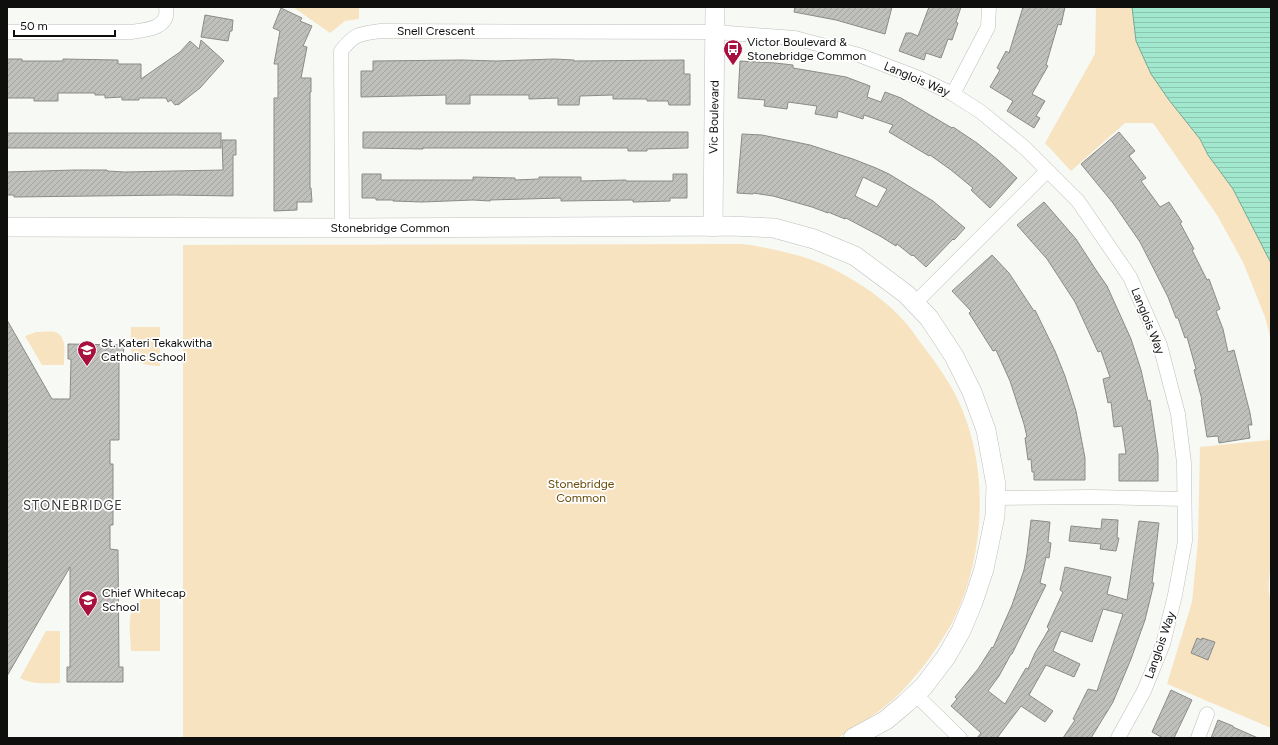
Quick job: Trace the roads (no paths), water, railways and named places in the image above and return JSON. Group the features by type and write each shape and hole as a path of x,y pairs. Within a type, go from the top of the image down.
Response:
{"street":[{"path":"7,32 138,31 151,29 163,22 167,13 166,7"},
{"name":"Vic Boulevard","path":"713,227 715,7"},
{"path":"953,94 988,28 989,7"},
{"name":"Snell Crescent","path":"342,228 341,51 359,34 381,31 715,32"},
{"name":"Langlois Way","path":"715,32 795,38 852,53 919,78 953,94 981,112 1025,148 1078,201 1130,277 1160,345 1178,414 1184,463 1184,541 1171,616 1163,644 1144,691 1118,738"},
{"path":"915,303 1047,171"},
{"name":"Stonebridge Common","path":"7,227 342,228 730,226 774,228 814,239 855,256 906,294 915,303 928,318 954,356 972,392 986,430 997,498 993,533 984,569 961,631 946,657 924,686 886,720 853,738"},
{"path":"997,498 1094,497 1184,499"},
{"path":"915,694 960,738"},
{"path":"1198,738 1208,714"}],"place":[{"name":"Victor Boulevard & Stonebridge Common","path":"733,66"},
{"name":"St. Kateri Tekakwitha Catholic School","path":"87,367"},
{"name":"Chief Whitecap School","path":"88,617"}],"district":[{"name":"STONEBRIDGE","path":"73,505"}]}
